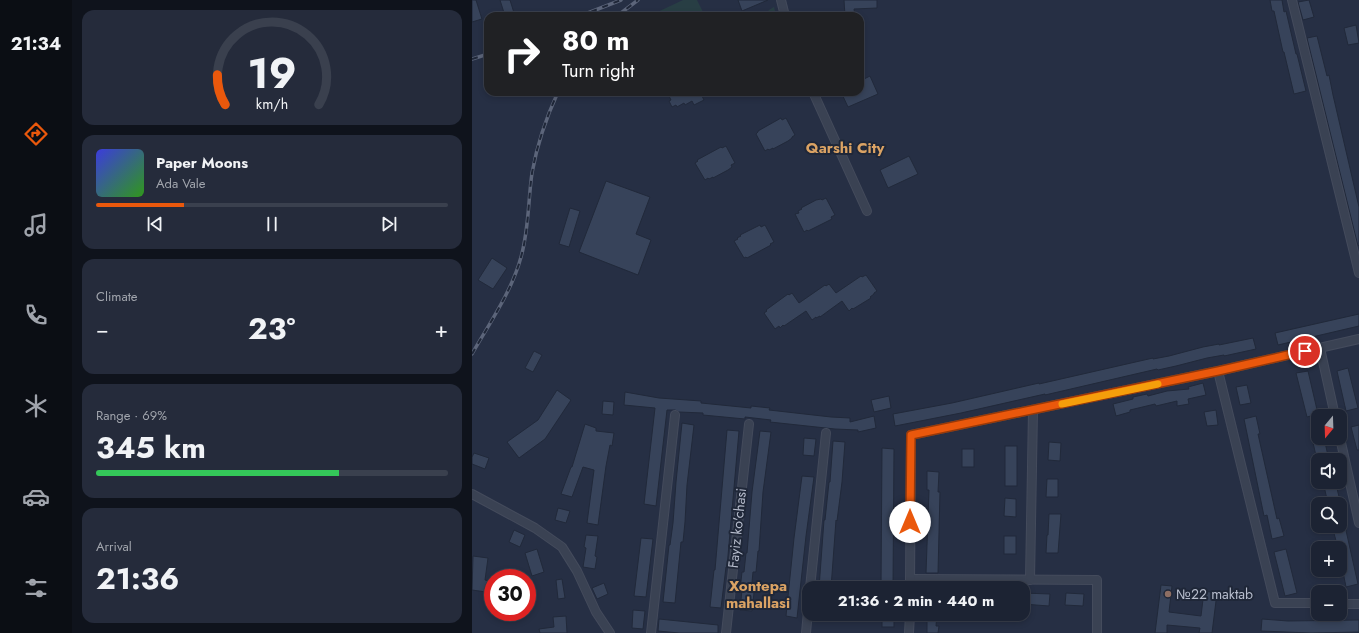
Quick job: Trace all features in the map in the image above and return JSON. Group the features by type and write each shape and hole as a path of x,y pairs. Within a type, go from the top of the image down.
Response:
{"street":[{"path":"781,0 784,12"},
{"path":"1292,0 1359,273"},
{"path":"815,96 867,211"},
{"path":"910,581 911,435 1359,340"},
{"path":"1320,348 1333,409"},
{"path":"1218,371 1275,603 1311,603"},
{"path":"1030,580 1033,410"},
{"path":"651,633 675,415"},
{"name":"Fayiz ko'chasi","path":"726,633 749,424"},
{"path":"811,581 826,433"},
{"path":"1342,445 1359,523"},
{"path":"472,494 535,528 562,547 577,571 596,612 610,633"},
{"path":"1000,581 1097,580 1097,633"},
{"path":"1347,604 1359,604"},
{"path":"806,633 807,621"},
{"path":"910,621 910,633"}],"green space":[{"path":"683,0 697,0 703,12 657,12"},
{"path":"774,7 775,12 768,12"}],"building":[{"path":"472,0 476,0 482,19 472,22"},
{"path":"500,0 510,0 514,12 504,12"},
{"path":"738,0 768,0 742,11"},
{"path":"844,0 877,0 877,8 854,9 854,12 845,12"},
{"path":"1270,0 1282,0 1306,91 1294,94"},
{"path":"1309,0 1314,17 1303,20 1298,2"},
{"path":"1356,25 1359,43 1348,45 1344,28"},
{"path":"1317,36 1327,76 1329,75 1359,207 1358,246 1307,38"},
{"path":"870,76 878,94 848,107 843,96 864,96 864,79"},
{"path":"669,96 702,96 704,100 694,105 692,101 685,105 684,103 677,107 676,105 672,107 669,101 671,100"},
{"path":"781,118 782,120 786,118 795,135 788,141 773,149 768,149 765,151 756,134 758,131"},
{"path":"726,146 735,163 731,165 732,167 728,170 713,178 708,178 705,180 695,163 698,161 697,160 721,147"},
{"path":"909,156 918,174 888,188 880,170"},
{"path":"606,181 650,197 636,234 651,240 638,275 579,252"},
{"path":"826,198 835,215 831,217 832,219 804,232 795,214 799,213 798,211 802,209 801,208 816,200"},
{"path":"570,208 580,211 569,247 559,244"},
{"path":"760,225 761,227 765,225 774,242 747,258 744,258 734,241 741,236 740,235"},
{"path":"492,258 507,268 493,289 478,280"},
{"path":"866,275 877,291 870,297 871,298 849,311 842,301 820,317 816,317 812,320 806,311 784,326 783,325 780,328 779,326 775,329 764,313 788,294 789,295 792,293 799,303 825,285 826,286 829,284 836,293 861,276"},
{"path":"1359,314 1359,326 1278,345 1275,333"},
{"path":"1253,338 1256,349 1207,358 1045,395 895,426 893,414 952,403 1153,358 1169,356 1203,347"},
{"path":"534,351 542,355 533,372 525,368"},
{"path":"1348,368 1358,408 1347,411 1346,409 1337,371"},
{"path":"1308,371 1317,409 1311,409 1311,416 1307,417 1296,373"},
{"path":"1203,383 1206,395 1188,399 1189,404 1177,406 1177,401 1156,406 1155,404 1130,410 1130,412 1116,416 1113,404 1147,394 1148,396 1167,391 1189,389 1188,387"},
{"path":"1247,385 1251,403 1240,405 1236,387"},
{"path":"557,390 571,400 545,439 519,458 507,442 538,420"},
{"path":"625,392 659,398 701,401 701,403 751,408 751,406 770,408 769,410 850,418 850,422 874,416 876,428 858,432 858,430 835,429 770,422 771,420 745,417 745,419 667,410 656,506 644,504 655,408 624,405"},
{"path":"889,396 891,408 874,412 871,400"},
{"path":"603,401 614,402 613,415 602,414"},
{"path":"1216,410 1218,425 1207,426 1204,412"},
{"path":"1256,416 1260,434 1258,434 1277,519 1279,518 1284,536 1272,539 1267,515 1264,516 1244,419"},
{"path":"682,423 694,425 687,485 683,542 681,542 675,603 663,602 669,545 673,523"},
{"path":"585,424 596,428 596,431 614,433 606,466 598,525 587,523 594,470 583,467 572,497 561,494 572,467"},
{"path":"1359,425 1359,450 1357,450 1351,427"},
{"path":"727,430 739,431 727,567 721,608 710,607 715,570"},
{"path":"760,431 771,432 763,492 759,551 756,572 753,572 751,592 754,593 752,611 740,610 742,590 740,590 742,572 744,572 747,553 752,492"},
{"path":"804,438 816,439 814,456 803,455"},
{"path":"833,441 845,442 842,482 837,521 836,520 832,581 820,581 824,520 830,482"},
{"path":"1049,442 1061,443 1060,461 1048,460"},
{"path":"1314,445 1326,445 1327,453 1315,453"},
{"path":"1005,446 1017,446 1017,486 1005,486"},
{"path":"882,448 894,449 893,581 881,581"},
{"path":"962,449 974,449 974,467 962,467"},
{"path":"474,453 489,458 485,469 472,464 472,457"},
{"path":"927,471 939,472 938,573 926,573 929,490 927,490"},
{"path":"802,476 814,477 797,618 786,616"},
{"path":"1047,479 1058,479 1058,497 1046,497"},
{"path":"1325,489 1337,489 1339,497 1326,497"},
{"path":"1005,498 1016,499 1016,517 1004,516"},
{"path":"558,508 570,511 566,523 555,520"},
{"path":"1049,514 1061,514 1058,553 1046,553"},
{"path":"514,530 525,535 520,547 509,542"},
{"path":"1334,533 1347,533 1358,584 1347,587 1346,585 1344,577 1347,577 1347,541 1336,541"},
{"path":"586,535 598,536 595,569 583,567 586,548 584,547"},
{"path":"1004,536 1016,536 1016,554 1004,554"},
{"path":"641,538 653,539 646,597 634,596"},
{"path":"537,549 544,572 536,575 536,569 530,569 525,553"},
{"path":"1286,549 1297,593 1285,596 1274,552"},
{"path":"473,556 488,558 486,569 484,569 484,592 472,590"},
{"path":"562,579 565,598 558,599 556,580"},
{"path":"604,583 608,594 597,599 592,588"},
{"path":"1161,585 1172,586 1169,612 1201,616 1204,591 1217,593 1212,633 1199,633 1200,628 1167,625 1167,633 1155,633"},
{"path":"1030,593 1050,594 1049,606 1030,605"},
{"path":"1066,593 1084,594 1083,606 1065,605"},
{"path":"633,610 645,611 643,629 632,628"},
{"path":"566,616 567,633 540,633 539,629 554,627 553,617"},
{"path":"659,619 718,625 718,633 679,633 658,631"},
{"path":"1262,619 1288,621 1359,620 1359,632 1311,633 1261,631"},
{"path":"882,621 894,621 894,627 882,627"},
{"path":"927,621 936,621 936,626 939,626 938,633 927,633"}],"railway":[{"path":"590,12 621,0"},
{"path":"622,12 638,0"},
{"path":"472,59 484,55"},
{"path":"472,354 500,307 517,270 526,236 532,173 536,152 542,132 556,96"}],"slow traffic":[{"path":"1062,404 1158,384"}],"place":[{"name":"№22 maktab","path":"1168,594"}],"district":[{"name":"Qarshi City","path":"845,148"},
{"name":"Xontepa mahallasi","path":"758,594"}],"route":[{"path":"910,522 911,435 1218,371 1305,351"}]}
